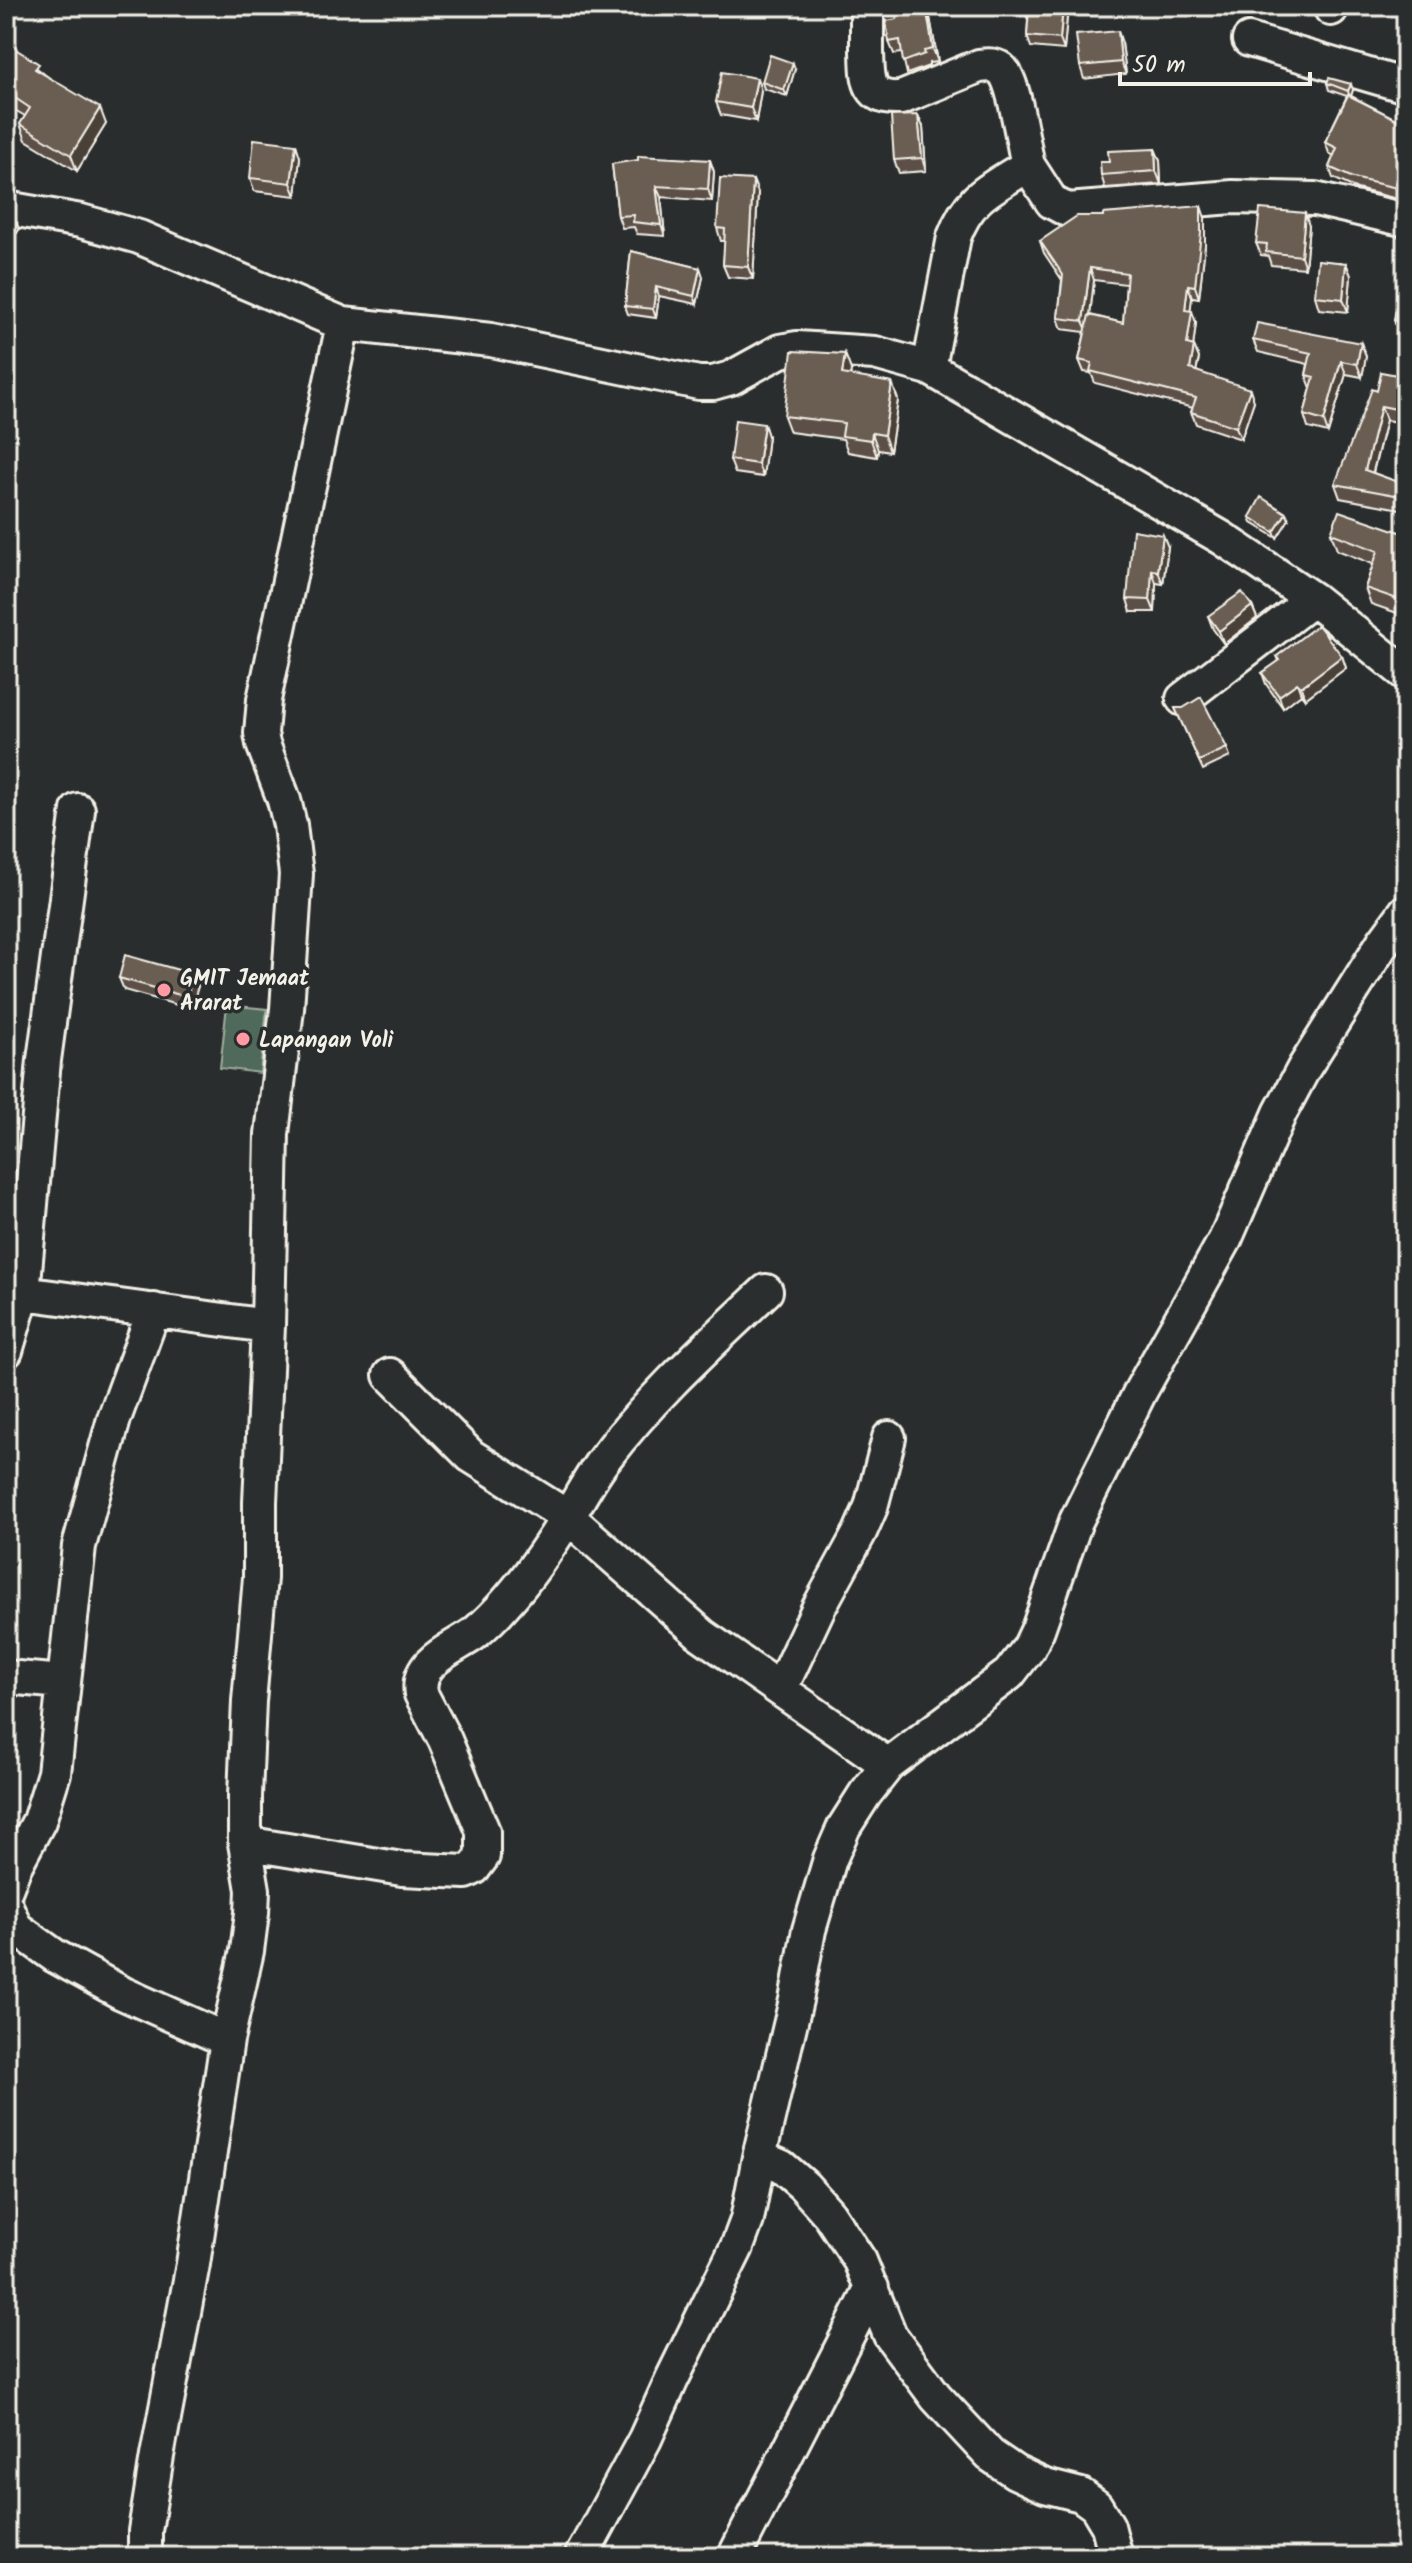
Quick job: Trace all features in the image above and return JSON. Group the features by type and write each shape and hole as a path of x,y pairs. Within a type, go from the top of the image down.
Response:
{"street":[{"path":"867,6 868,77 873,90 889,99 901,98 979,66 999,67 1010,86 1028,165 1052,202 1067,210 1233,197 1315,199 1406,220"},
{"path":"1249,40 1406,86"},
{"path":"929,368 954,237 960,221 980,195 1028,165"},
{"path":"6,208 81,221 139,237 343,324 491,340 699,383 731,378 780,351 797,348 875,353 929,368 1222,538 1313,599 1406,674"},
{"path":"145,2557 145,2531 193,2264 227,2040 247,1951 252,1913 253,1890 245,1843 249,1701 260,1578 272,1134 287,1009 296,874 290,825 263,744 262,721 343,324"},
{"path":"1183,699 1313,599"},
{"path":"6,1351 23,1293 44,1060 78,810"},
{"path":"581,2557 645,2439 747,2220 809,1930 830,1859 844,1827 888,1765 1009,1674 1029,1648 1076,1521 1147,1378 1225,1240 1280,1113 1336,1017 1406,911"},
{"path":"245,1843 402,1869 466,1872 478,1865 484,1851 483,1831 445,1740 421,1694 421,1679 430,1663 474,1634 511,1597 627,1429 661,1391 766,1291"},
{"path":"23,1293 268,1326"},
{"path":"6,1889 39,1821 54,1773 79,1546 114,1419 154,1310"},
{"path":"390,1375 471,1456 568,1517 702,1635 888,1765"},
{"path":"781,1688 871,1507 889,1438"},
{"path":"6,1677 63,1682"},
{"path":"6,1906 16,1928 55,1956 122,1993 227,2040"},
{"path":"759,2157 782,2167 829,2214 860,2261 890,2335 936,2397 990,2455 1015,2472 1045,2486 1081,2495 1096,2506 1108,2526 1116,2557"},
{"path":"734,2557 872,2288"}],"green space":[{"name":"Lapangan Voli","path":"227,1005 267,1009 260,1073 220,1068"}],"building":[{"path":"895,6 926,6 933,49 903,62 900,40 889,42 886,21 897,19"},
{"path":"1025,6 1063,6 1060,39 1027,36 1029,9 1024,9"},
{"path":"1118,31 1121,62 1080,66 1076,35"},
{"path":"6,43 39,64 35,69 100,108 71,155 20,124 30,108 6,92"},
{"path":"770,55 793,63 784,90 762,82"},
{"path":"722,72 757,78 751,108 716,102"},
{"path":"1329,78 1351,84 1348,91 1327,83"},
{"path":"1348,95 1406,124 1406,190 1353,178 1329,167 1337,148 1325,142"},
{"path":"918,115 922,158 894,160 891,116"},
{"path":"254,139 296,144 291,183 250,178"},
{"path":"1155,149 1156,171 1101,175 1100,162 1109,162 1108,151"},
{"path":"638,156 710,160 708,189 656,186 661,225 633,222 634,215 618,216 612,164 638,160"},
{"path":"720,178 753,180 748,267 723,265 725,229 717,228"},
{"path":"1201,206 1195,286 1188,285 1185,310 1192,311 1187,344 1194,346 1190,369 1250,389 1236,427 1191,412 1196,398 1090,371 1092,363 1079,360 1089,315 1123,323 1127,273 1090,268 1083,321 1058,318 1063,275 1040,241 1077,216"},
{"path":"1260,209 1305,213 1301,256 1266,252 1267,244 1256,243"},
{"path":"6,221 17,223 9,234 6,232"},
{"path":"631,251 700,268 694,296 656,287 653,309 625,306"},
{"path":"1318,260 1346,263 1343,299 1315,296"},
{"path":"1401,280 1406,281 1406,411 1381,406 1365,470 1406,485 1406,497 1335,484 1372,389 1377,391 1381,372 1397,375 1402,322 1394,320"},
{"path":"1257,323 1361,343 1357,364 1341,361 1324,421 1304,415 1314,377 1306,375 1311,353 1253,340"},
{"path":"792,351 845,354 842,374 892,383 884,435 872,433 871,440 842,436 844,423 784,416"},
{"path":"735,420 764,424 758,464 730,460"},
{"path":"1261,497 1286,513 1274,532 1250,517"},
{"path":"1339,511 1406,534 1406,602 1365,588 1378,551 1331,533"},
{"path":"1133,530 1163,535 1158,571 1152,570 1150,600 1127,599"},
{"path":"1242,592 1252,606 1219,631 1208,616"},
{"path":"1318,625 1342,656 1301,687 1297,683 1279,696 1262,673 1280,660 1277,656"},
{"path":"1201,697 1227,748 1199,761 1175,708 1183,708"},
{"path":"125,955 193,974 187,997 119,978"}],"place":[{"name":"GMIT Jemaat Ararat","path":"164,990"},
{"name":"Lapangan Voli","path":"243,1039"}]}
